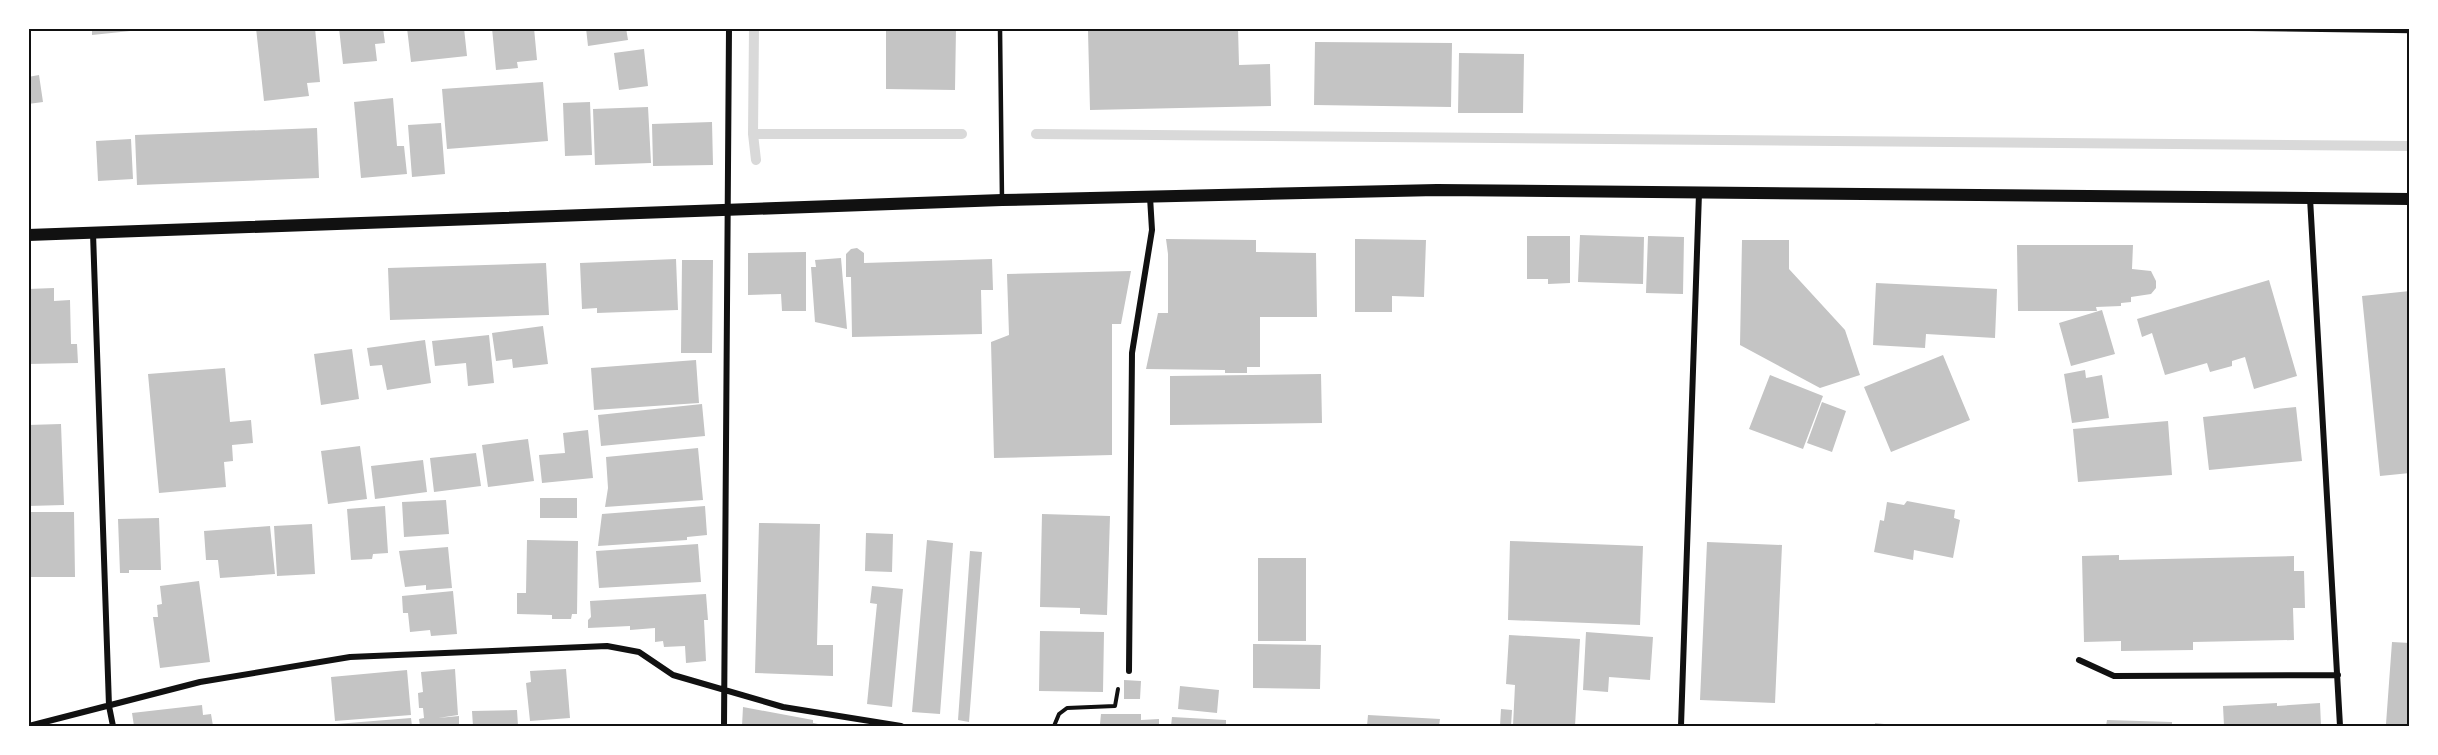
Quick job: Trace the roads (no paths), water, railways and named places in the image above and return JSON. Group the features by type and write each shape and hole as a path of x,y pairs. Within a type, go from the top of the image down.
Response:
{"main road":[{"path":"28,235 1150,195 1437,190 2409,199"}],"street":[{"path":"724,726 729,28"},
{"path":"1681,726 1699,193"},
{"path":"1129,671 1132,352 1152,230 1150,195"},
{"path":"2310,198 2340,726"},
{"path":"93,233 109,706 113,726"},
{"path":"29,726 200,682 350,657 608,646 639,652 672,675 783,707 902,726"},
{"path":"2079,660 2114,676 2338,675"}],"lane":[{"path":"1000,28 1002,200"},
{"path":"2188,28 2409,31"}],"waterway":[{"path":"753,134 754,28"},
{"path":"756,160 753,134 962,134"},
{"path":"1036,134 2410,146"}]}
